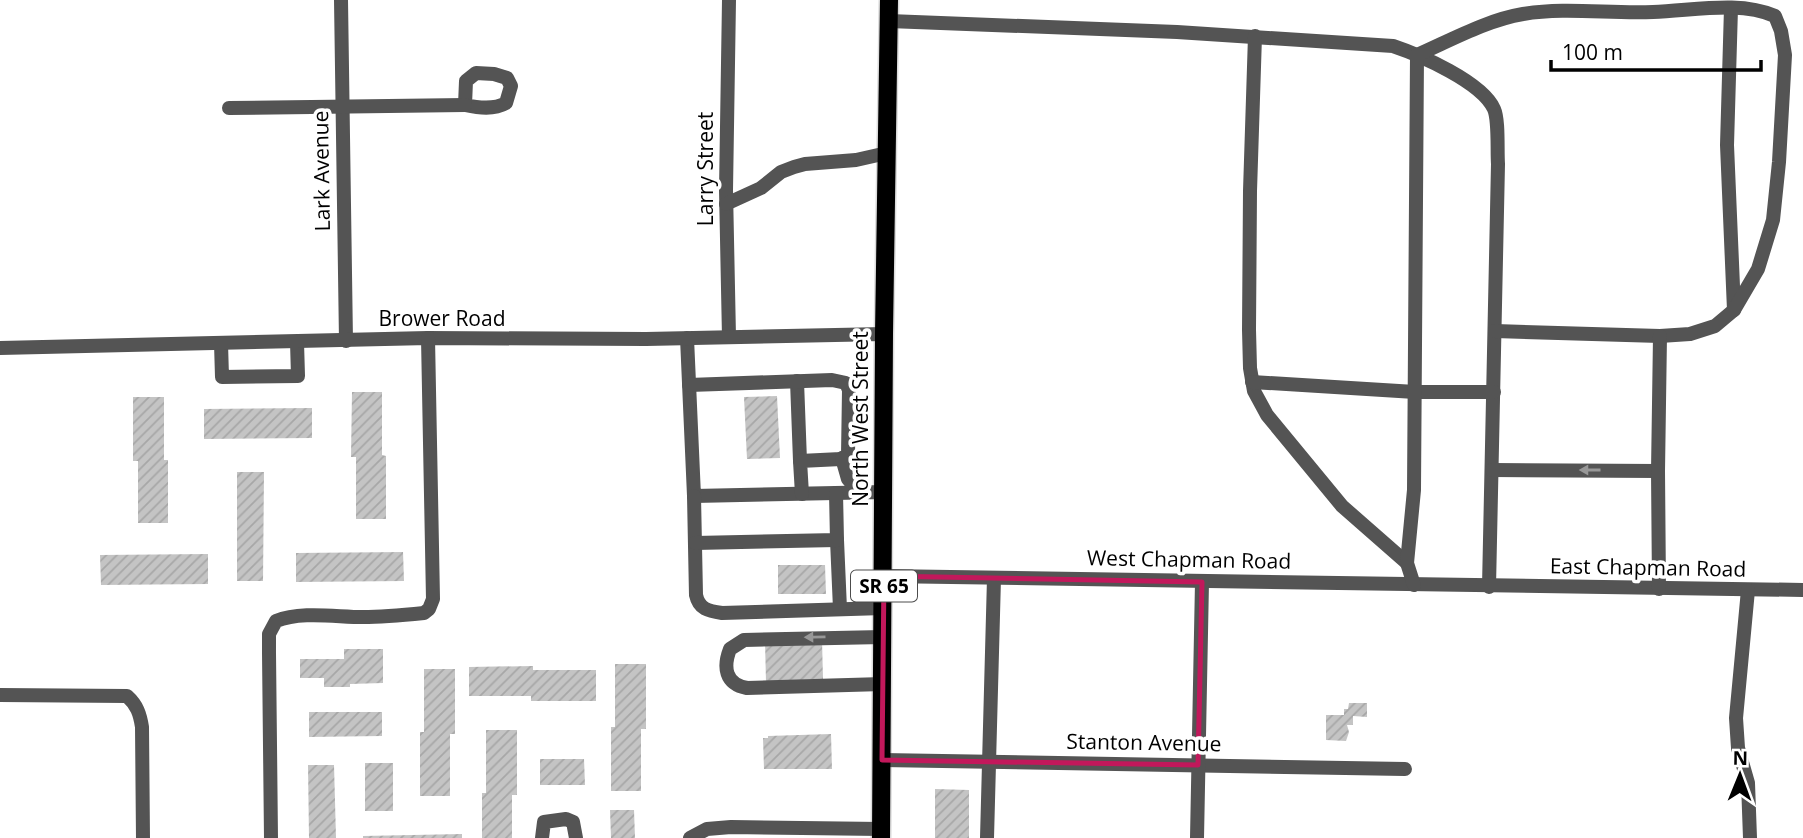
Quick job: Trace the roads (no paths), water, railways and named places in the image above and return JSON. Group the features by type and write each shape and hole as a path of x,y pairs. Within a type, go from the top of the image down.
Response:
{"main road":[{"name":"North West Street","path":"881,834 884,334 890,0"}],"street":[{"name":"Lark Avenue","path":"341,0 346,341"},
{"name":"Larry Street","path":"729,0 726,204 729,337"},
{"path":"1731,8 1727,145 1734,310"},
{"path":"1418,55 1482,27 1522,14 1560,11 1652,13 1759,9 1775,16 1781,31 1784,55 1779,162 1773,220 1758,269 1734,310 1715,326 1690,334 1660,336 1495,331"},
{"path":"889,21 1255,36 1393,46 1418,55 1477,88 1495,111 1498,176 1491,587"},
{"path":"1255,36 1250,191 1250,368 1254,391 1267,415 1342,506 1407,563"},
{"path":"1415,585 1407,563 1414,490 1418,55"},
{"path":"229,108 466,106"},
{"path":"726,204 761,188 781,172 794,167 856,160 887,153"},
{"name":"Brower Road","path":"0,348 428,338 687,338 884,334"},
{"path":"1659,589 1660,336"},
{"path":"271,838 269,653 270,634 276,621 296,617 365,617 424,613 433,599 428,338"},
{"path":"687,338 698,601 706,610 722,612 883,608"},
{"path":"221,343 222,377 298,376 297,342"},
{"path":"689,385 839,381 848,386 850,452 842,458 800,461"},
{"path":"797,382 802,494"},
{"path":"1252,382 1415,392 1494,393"},
{"path":"842,458 848,479 859,492"},
{"path":"1492,470 1658,471"},
{"path":"694,496 884,492"},
{"path":"836,493 839,609"},
{"path":"695,542 837,540"},
{"name":"West Chapman Road","path":"884,576 1491,587"},
{"path":"988,838 994,578"},
{"path":"1198,838 1202,582"},
{"name":"East Chapman Road","path":"1491,587 1803,590"},
{"path":"1748,590 1736,718 1738,748 1748,783 1750,838"},
{"path":"883,637 744,640 730,649 726,665 732,682 747,688 883,684"},
{"path":"0,695 127,696 134,703 142,727 143,838"},
{"name":"Stanton Avenue","path":"882,760 1405,768"},
{"path":"542,838 544,822 565,819 573,822 576,838"},
{"path":"690,838 699,832 719,828 823,828 881,834"},
{"path":"823,828 843,838"}]}
